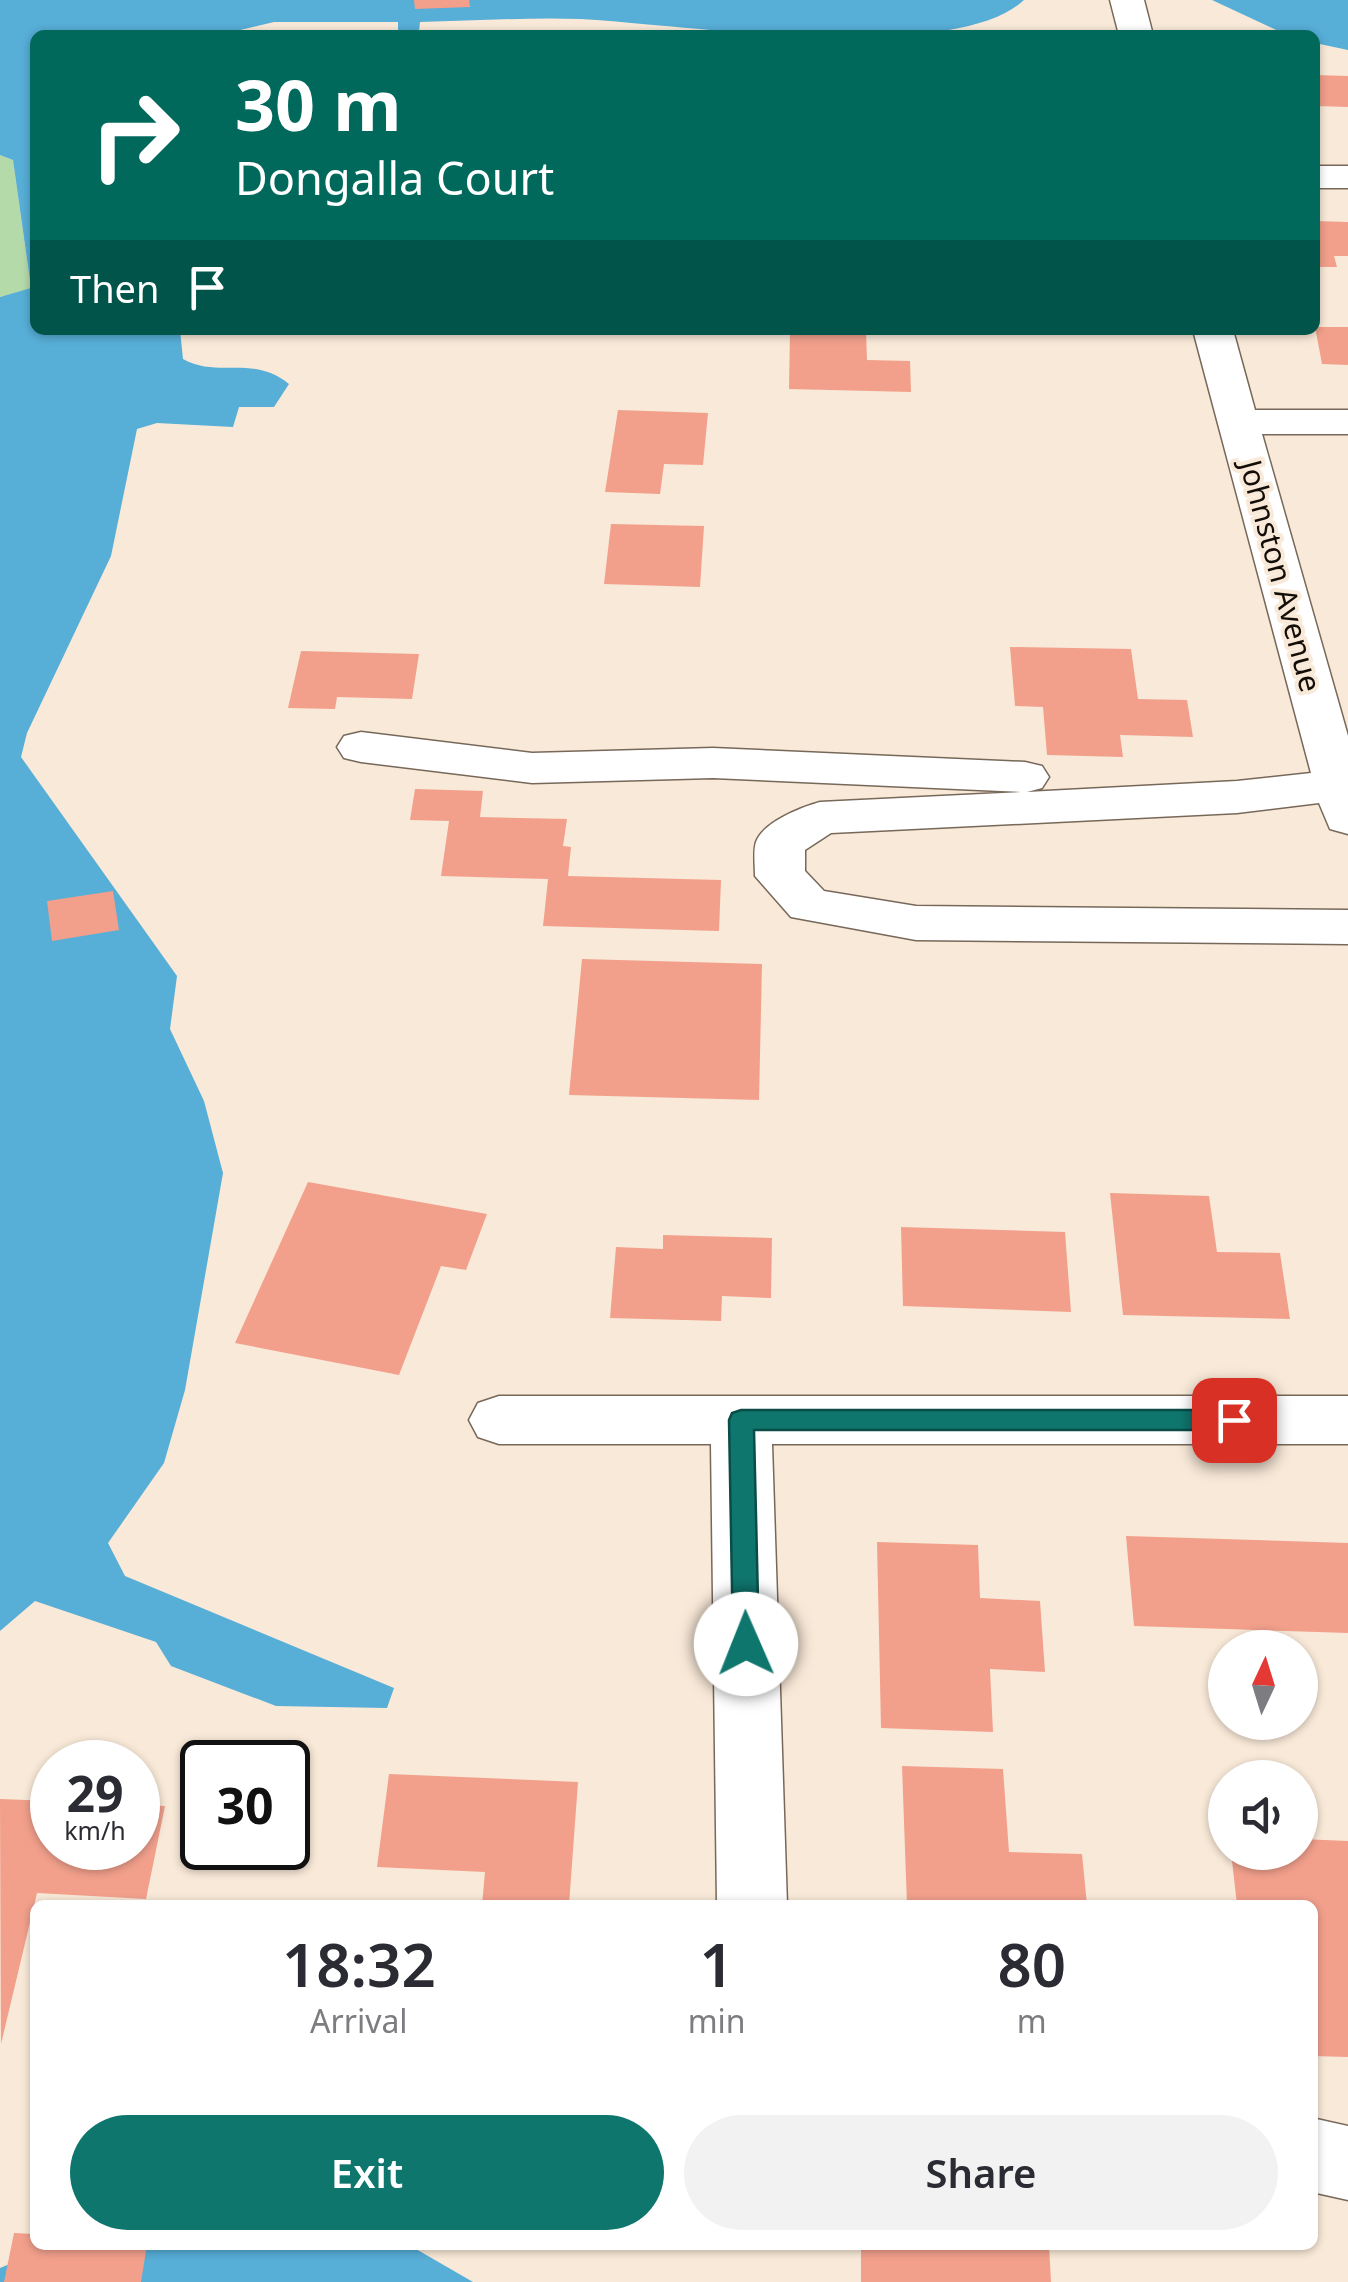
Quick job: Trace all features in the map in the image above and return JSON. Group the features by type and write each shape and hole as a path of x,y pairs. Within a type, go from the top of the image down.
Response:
{"street":[{"path":"1126,0 1135,30"},
{"path":"1320,177 1348,177"},
{"name":"Johnston Avenue","path":"1215,335 1340,790"},
{"path":"1238,422 1348,422"},
{"path":"361,747 532,768 713,763 1340,790"},
{"path":"1340,790 820,818 780,843 780,876 809,905 916,923 1348,928"},
{"path":"499,1420 1348,1420"},
{"path":"741,1420 752,1900"},
{"path":"1318,2156 1348,2163"}],"green space":[{"path":"0,155 13,160 30,289 0,297"}],"water":[{"path":"0,0 1024,0 989,20 947,30 712,30 561,19 420,22 419,30 398,30 398,22 274,22 240,30 30,30 30,281 13,160 0,155"},
{"path":"1212,0 1348,0 1348,50 1320,44 1320,30 1276,30"},
{"path":"30,288 30,335 181,335 183,359 196,365 262,370 289,384 274,407 239,407 233,427 157,423 137,429 111,556 27,733 21,757 177,976 170,1029 204,1101 223,1173 185,1390 164,1463 108,1543 125,1576 394,1688 387,1708 276,1706 171,1666 156,1642 35,1601 0,1631 0,297"},
{"path":"44,2250 418,2250 473,2282 0,2282 0,2268"}],"building":[{"path":"414,0 469,0 470,7 415,9"},
{"path":"1320,75 1348,76 1348,107 1320,106"},
{"path":"1320,221 1348,222 1348,256 1334,256 1337,267 1320,267"},
{"path":"1320,327 1348,327 1348,365 1322,364 1317,335 1320,335"},
{"path":"790,335 866,335 867,360 910,361 911,392 789,389"},
{"path":"618,410 708,413 703,465 664,464 660,494 605,492"},
{"path":"611,524 704,526 700,587 604,584"},
{"path":"1010,647 1131,649 1138,699 1187,700 1193,737 1120,735 1123,757 1047,755 1043,707 1015,706"},
{"path":"301,651 419,654 412,699 337,697 335,709 288,708"},
{"path":"415,789 483,791 480,817 567,819 563,846 571,847 568,876 721,880 719,931 543,926 548,879 441,876 449,821 410,820"},
{"path":"113,891 119,930 52,941 47,901"},
{"path":"582,959 762,964 759,1100 569,1095"},
{"path":"308,1182 487,1214 466,1270 441,1266 399,1375 235,1343"},
{"path":"1110,1193 1209,1196 1217,1252 1280,1253 1290,1319 1123,1315"},
{"path":"901,1227 1065,1232 1071,1312 903,1306"},
{"path":"663,1235 772,1238 771,1298 722,1296 721,1321 610,1318 616,1247 663,1249"},
{"path":"1126,1536 1348,1543 1348,1633 1134,1626"},
{"path":"877,1542 978,1545 980,1598 1040,1601 1045,1672 990,1669 993,1732 881,1728"},
{"path":"902,1766 1003,1769 1009,1852 1082,1854 1087,1900 907,1900"},
{"path":"389,1774 578,1782 569,1900 482,1900 485,1872 377,1867"},
{"path":"0,1799 30,1800 30,1870 152,1870 146,1899 37,1893 35,1900 30,1900 30,1922 1,2044"},
{"path":"1318,1840 1348,1841 1348,2057 1318,2056 1318,1900 1236,1900 1233,1870 1318,1870"},
{"path":"14,2233 30,2234 30,2250 146,2250 141,2282 4,2282"},
{"path":"861,2250 1049,2250 1051,2282 861,2282"}],"route":[{"path":"746,1644 741,1420 1234,1420"}]}
